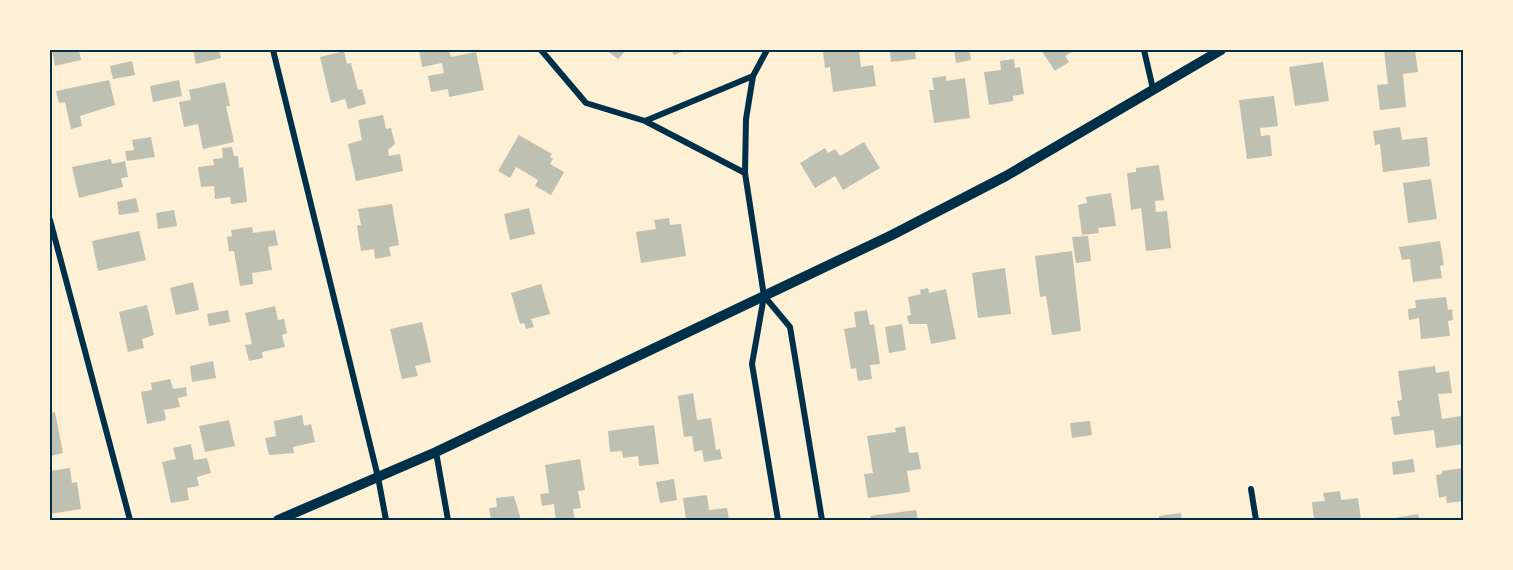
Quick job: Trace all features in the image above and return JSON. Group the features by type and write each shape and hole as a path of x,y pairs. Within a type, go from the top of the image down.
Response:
{"street":[{"path":"273,50 378,477 386,520"},
{"path":"541,50 586,103 645,121 745,173"},
{"path":"767,50 753,76 746,119 745,173 764,296 752,363 778,520"},
{"path":"1144,50 1153,89"},
{"path":"278,520 436,452 968,196 1221,50"},
{"path":"645,121 753,76"},
{"path":"50,220 130,520"},
{"path":"764,296 790,327 822,520"},
{"path":"436,452 448,520"},
{"path":"1251,489 1256,520"}],"building":[{"path":"52,50 79,50 81,60 55,66"},
{"path":"193,50 219,50 221,58 196,64"},
{"path":"419,50 449,50 451,57 476,52 484,90 449,97 448,89 431,92 428,76 444,73 442,63 422,67"},
{"path":"606,50 626,50 618,59"},
{"path":"671,50 687,50 674,55"},
{"path":"859,50 861,67 873,65 876,86 833,92 830,67 825,68 823,52"},
{"path":"890,50 915,50 916,59 891,62"},
{"path":"954,50 969,50 971,60 956,63"},
{"path":"1041,50 1075,50 1065,56 1069,62 1055,71"},
{"path":"1384,50 1415,50 1418,72 1403,74 1406,107 1380,110 1377,85 1388,84"},
{"path":"344,51 347,64 351,63 358,90 362,89 366,104 348,109 345,99 331,103 320,57"},
{"path":"1014,59 1015,68 1020,67 1024,94 1013,96 1013,101 989,105 984,72 1001,70 1000,61"},
{"path":"132,61 135,75 113,79 110,66"},
{"path":"1323,62 1329,101 1295,106 1289,67"},
{"path":"946,76 946,81 965,78 970,118 934,123 929,90 934,90 932,78"},
{"path":"109,80 115,105 80,116 82,126 71,129 65,102 59,103 56,91"},
{"path":"179,80 182,96 153,102 150,86"},
{"path":"225,82 230,106 226,106 234,142 203,149 198,124 184,127 179,102 191,100 189,90"},
{"path":"1274,96 1278,126 1260,128 1261,136 1270,135 1272,156 1247,159 1239,100"},
{"path":"383,115 386,129 391,128 395,144 388,150 389,156 400,154 403,171 356,181 348,144 362,140 358,120"},
{"path":"1400,127 1402,140 1427,137 1430,166 1383,172 1380,144 1375,145 1373,131"},
{"path":"519,135 552,154 550,157 553,159 550,164 564,172 551,195 535,186 538,180 516,167 510,178 498,171"},
{"path":"151,137 155,157 127,161 125,151 134,150 132,140"},
{"path":"864,142 880,168 843,190 835,176 815,188 800,163 825,148 828,153 835,149 840,156"},
{"path":"232,147 234,156 238,156 239,168 243,167 247,202 231,204 230,197 215,199 214,186 201,187 198,167 214,165 213,159 223,158 222,148"},
{"path":"111,159 112,164 125,161 128,177 121,178 123,187 79,198 72,167"},
{"path":"1159,165 1164,200 1155,201 1156,212 1167,211 1171,248 1146,251 1141,208 1131,210 1127,173 1136,172 1136,168"},
{"path":"1431,179 1437,219 1408,223 1403,183"},
{"path":"1111,193 1116,226 1098,228 1099,233 1082,235 1078,205 1087,203 1086,197"},
{"path":"136,198 139,212 119,215 117,202"},
{"path":"392,204 399,245 389,247 391,256 375,259 374,249 361,251 357,226 361,225 358,209"},
{"path":"529,208 535,234 510,240 504,214"},
{"path":"174,210 177,226 158,229 156,213"},
{"path":"669,218 670,225 681,224 686,256 641,263 636,232 656,229 654,220"},
{"path":"252,227 253,233 275,230 278,245 268,247 272,270 252,273 253,284 240,286 234,251 229,251 227,237 232,236 231,230"},
{"path":"139,231 146,260 98,271 92,241"},
{"path":"1088,236 1091,261 1076,263 1072,237"},
{"path":"1440,241 1444,265 1440,266 1442,278 1413,282 1410,259 1402,260 1399,247"},
{"path":"1072,251 1081,331 1052,335 1046,296 1040,297 1035,256"},
{"path":"1005,268 1011,314 978,318 972,273"},
{"path":"193,282 199,310 176,315 170,288"},
{"path":"541,284 550,314 531,319 534,327 526,329 524,323 520,324 511,293"},
{"path":"928,288 929,293 946,289 956,339 931,344 927,324 909,324 907,316 911,315 908,297 921,294 920,290"},
{"path":"1446,297 1448,310 1452,309 1453,320 1448,321 1450,336 1421,339 1419,318 1409,320 1408,309 1416,308 1415,300"},
{"path":"147,305 154,335 142,339 144,348 128,352 119,312"},
{"path":"275,306 278,320 284,319 287,333 282,335 285,347 262,352 263,358 249,361 245,345 252,344 245,313"},
{"path":"228,310 230,322 209,326 207,314"},
{"path":"867,310 870,325 874,324 880,364 870,365 872,379 858,381 856,368 851,369 844,329 856,327 854,312"},
{"path":"422,322 431,362 415,366 418,376 402,379 390,329"},
{"path":"902,324 906,350 889,353 885,327"},
{"path":"213,361 216,378 192,382 190,366"},
{"path":"1435,366 1436,373 1449,371 1452,393 1438,394 1442,419 1461,416 1464,444 1436,448 1434,430 1394,435 1391,417 1400,416 1397,401 1402,400 1398,371"},
{"path":"170,379 173,389 186,387 187,396 178,398 180,407 164,410 166,420 147,424 141,392 152,390 151,383"},
{"path":"693,393 697,420 711,418 716,450 720,449 722,459 704,462 702,450 694,452 692,436 684,437 678,396"},
{"path":"55,412 63,453 50,456 50,413"},
{"path":"302,415 304,426 311,424 315,442 293,447 294,453 269,455 265,438 276,436 274,421"},
{"path":"229,420 235,446 205,452 199,426"},
{"path":"1090,421 1092,435 1072,438 1070,423"},
{"path":"654,425 659,464 639,466 638,456 623,458 622,451 610,452 608,431"},
{"path":"905,426 909,453 918,452 921,469 907,471 910,492 868,498 864,474 873,473 867,436 896,432 895,428"},
{"path":"191,444 194,460 207,458 211,473 197,477 199,486 187,488 189,500 171,503 162,462 176,459 173,448"},
{"path":"580,459 585,490 578,491 581,508 573,509 575,520 556,520 554,504 542,506 540,494 549,493 545,465"},
{"path":"1413,459 1415,472 1393,475 1392,462"},
{"path":"70,468 72,483 77,482 81,509 50,514 50,471"},
{"path":"1464,468 1464,501 1447,503 1446,496 1439,498 1436,475 1442,474 1442,471"},
{"path":"674,479 677,500 660,503 656,482"},
{"path":"1340,491 1341,500 1358,498 1361,520 1314,520 1312,502 1325,501 1323,493"},
{"path":"707,495 709,510 727,508 729,520 686,520 683,498"},
{"path":"514,496 521,520 491,520 489,508 497,507 496,498"},
{"path":"916,510 918,520 871,520 870,516"},
{"path":"1181,513 1182,520 1159,520 1159,516"},
{"path":"1418,514 1420,520 1395,520 1395,518"}]}
